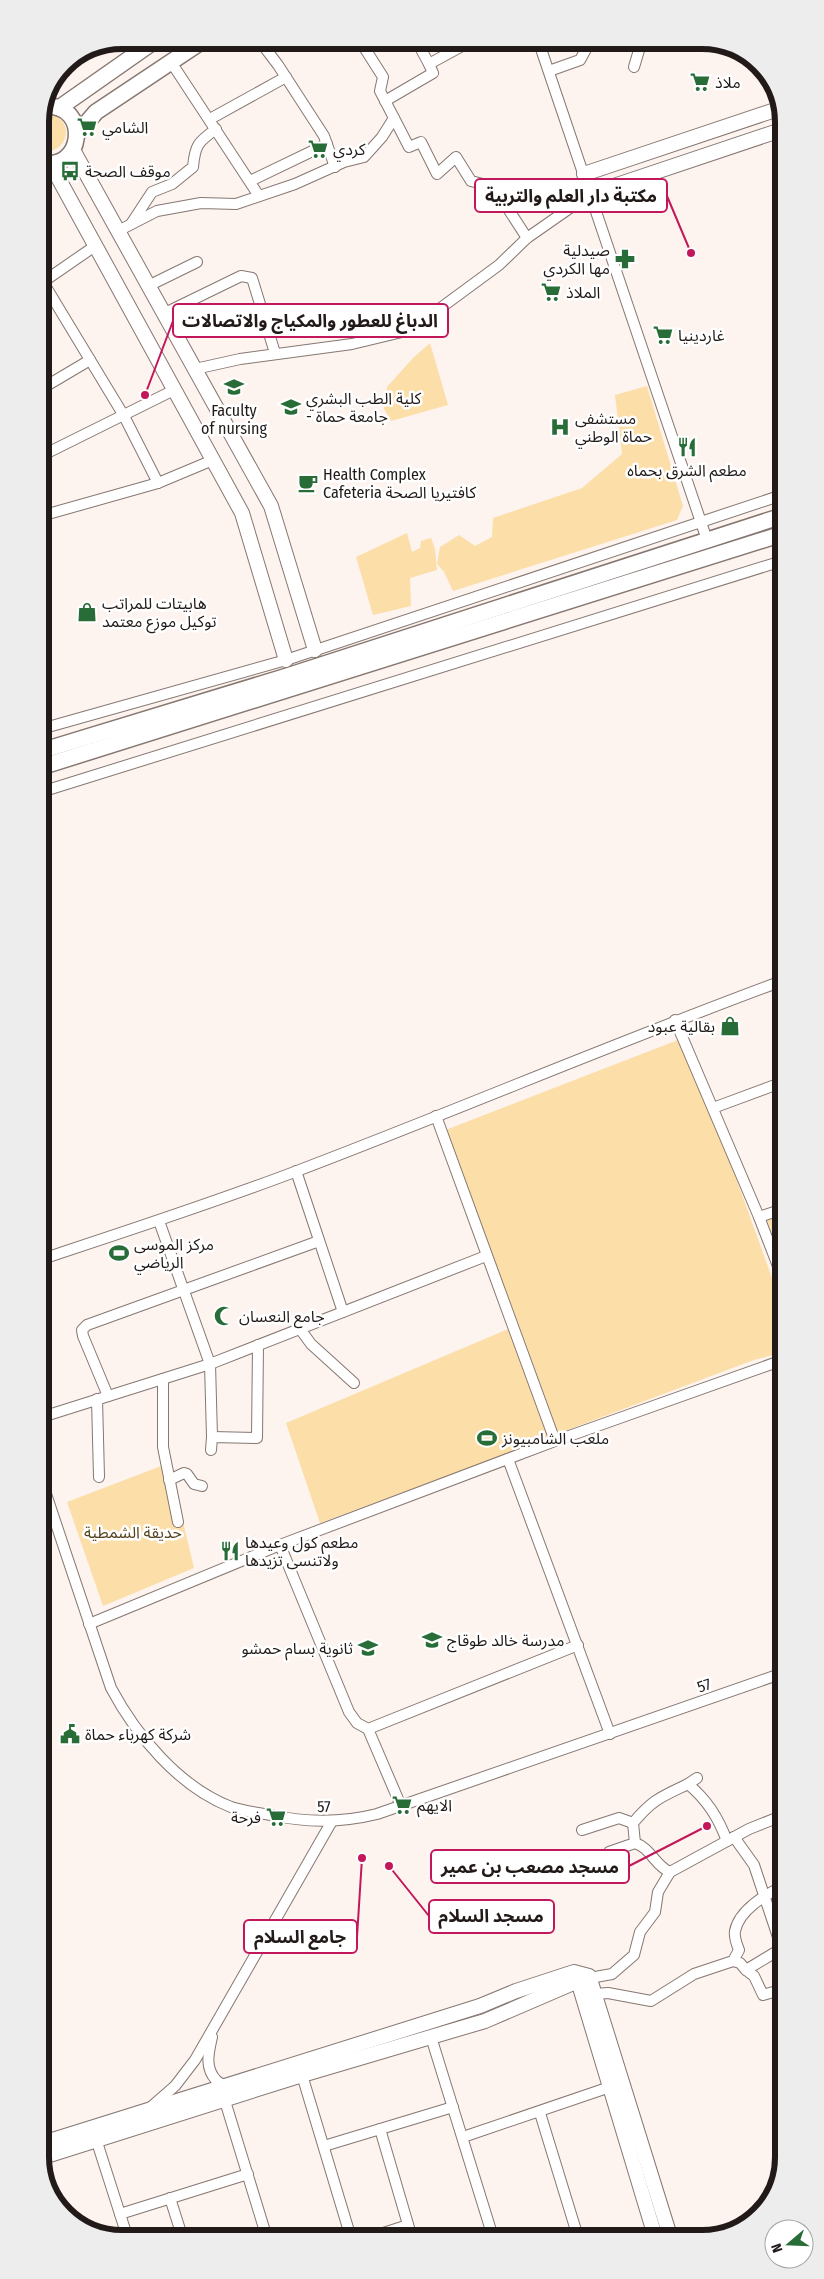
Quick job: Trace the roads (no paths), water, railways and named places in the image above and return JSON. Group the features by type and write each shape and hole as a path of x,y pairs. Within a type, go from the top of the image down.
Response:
{"main road":[{"path":"77,134 72,118 52,107 142,49"},
{"path":"49,163 59,162 73,150 77,134 96,112 190,49"},
{"path":"584,174 775,110"},
{"path":"590,194 775,132"},
{"path":"73,150 124,228 148,286 271,506 315,650"},
{"path":"49,170 95,246 242,513 286,660"},
{"path":"49,748 284,677 775,518"},
{"path":"49,764 775,536"},
{"path":"49,2141 480,2006 574,1972 584,1979 595,1994 668,2230"},
{"path":"49,2155 225,2101 302,2075 501,2015 584,1979"},
{"path":"584,1979 610,2087 649,2230"}],"street":[{"path":"266,49 324,136 335,166"},
{"path":"365,49 383,77 380,91 409,147 421,142 437,174 456,157 471,181 494,187 527,238"},
{"path":"385,101 433,73 421,49"},
{"path":"429,64 456,49"},
{"path":"541,49 707,540"},
{"path":"549,71 580,60 586,49"},
{"path":"634,66 639,49"},
{"path":"171,62 259,196"},
{"path":"210,120 286,77"},
{"path":"124,228 157,212 201,203 236,204 295,184 335,166 364,156 382,138 394,118"},
{"path":"124,228 152,192 172,184 193,167 194,149 204,137 216,129"},
{"path":"250,181 327,144"},
{"path":"195,370 275,353 352,344 402,332 427,318 499,265 527,238 590,194"},
{"path":"49,278 95,246"},
{"path":"148,286 196,262"},
{"path":"163,314 241,276 252,278 275,353"},
{"path":"49,294 124,416 158,483"},
{"path":"49,384 90,360"},
{"path":"49,452 174,390"},
{"path":"49,514 158,483 213,460"},
{"path":"49,727 286,660 775,497"},
{"path":"49,790 775,562"},
{"path":"49,1257 296,1171 676,1020 775,984"},
{"path":"676,1020 775,1258"},
{"path":"713,1108 775,1085"},
{"path":"436,1116 555,1441"},
{"path":"296,1171 344,1312"},
{"path":"759,1217 775,1212"},
{"path":"159,1220 210,1364 211,1450"},
{"path":"108,1396 83,1336 82,1330 87,1325 319,1241"},
{"path":"49,1415 210,1364 486,1256"},
{"path":"300,1329 311,1344 354,1384"},
{"path":"212,1437 257,1438 258,1345"},
{"path":"89,1624 280,1545 555,1441 775,1367"},
{"path":"162,1379 163,1447 178,1522"},
{"path":"97,1399 99,1477"},
{"path":"508,1459 610,1734"},
{"path":"169,1480 184,1473 188,1474 194,1484 202,1486"},
{"name":"57","path":"49,1503 111,1688 128,1718 155,1751 187,1780 231,1807 298,1821 332,1822 362,1818 775,1676"},
{"path":"280,1545 349,1712 357,1723 368,1728 401,1806"},
{"path":"368,1728 578,1645"},
{"path":"635,1843 633,1822 644,1808 657,1798 693,1781 731,1839 754,1865 775,1928"},
{"path":"582,1830 618,1818 633,1822"},
{"path":"584,1979 612,1974 634,1955 640,1932 655,1912 658,1892 670,1872 731,1839 775,1819"},
{"path":"149,2109 182,2078 332,1822"},
{"path":"609,1852 635,1843 643,1846 662,1869 670,1872"},
{"path":"732,1961 738,1950 734,1932 741,1918 765,1896 775,1891"},
{"path":"746,1970 775,1952"},
{"path":"595,1994 608,1993 652,2001 694,1974 732,1961 740,1963 754,1976 763,1995 775,1992"},
{"path":"215,2024 208,2053 208,2065 215,2078 229,2089 230,2093 225,2101 265,2230"},
{"path":"431,2036 491,2230"},
{"path":"302,2075 349,2230"},
{"path":"463,2137 540,2113 610,2087"},
{"path":"324,2146 454,2107"},
{"path":"540,2113 576,2230"},
{"path":"380,2129 409,2230"},
{"path":"96,2140 125,2230"},
{"path":"120,2214 248,2174"},
{"path":"170,2198 180,2230"},
{"path":"395,2230 408,2226"}],"place":[{"name":"ملاذ","path":"700,82"},
{"name":"الشامي","path":"87,127"},
{"name":"كردي","path":"318,149"},
{"name":"موقف الصحة","path":"70,171"},
{"name":"مكتبة دار العلم والتربية","path":"691,253"},
{"name":"صيدلية مها الكردي","path":"625,259"},
{"name":"الملاذ","path":"551,292"},
{"name":"غاردينيا","path":"663,335"},
{"name":"Faculty of nursing","path":"234,387"},
{"name":"الدباغ للعطور والمكياج والاتصالات","path":"145,395"},
{"name":"كلية الطب البشري - جامعة حماة","path":"291,407"},
{"name":"مستشفى حماة الوطني","path":"560,427"},
{"name":"مطعم الشرق بحماه","path":"687,447"},
{"name":"Health Complex Cafeteria كافتيريا الصحة","path":"308,483"},
{"name":"هابيتات للمراتب توكيل موزع معتمد","path":"87,612"},
{"name":"بقالية عبود","path":"730,1026"},
{"name":"مركز الموسى الرياضي","path":"119,1253"},
{"name":"جامع النعسان","path":"224,1316"},
{"name":"ملعب الشامبيونز","path":"487,1438"},
{"name":"مطعم كول وعيدها ولاتنسى تزيدها","path":"230,1551"},
{"name":"مدرسة خالد طوقاج","path":"432,1640"},
{"name":"ثانوية بسام حمشو","path":"368,1648"},
{"name":"شركة كهرباء حماة","path":"70,1734"},
{"name":"الايهم","path":"402,1805"},
{"name":"فرحة","path":"276,1817"},
{"name":"مسجد مصعب بن عمير","path":"707,1826"},
{"name":"جامع السلام","path":"362,1858"},
{"name":"مسجد السلام","path":"389,1866"}],"park label":[{"name":"حديقة الشمطية","path":"133,1532"}]}
